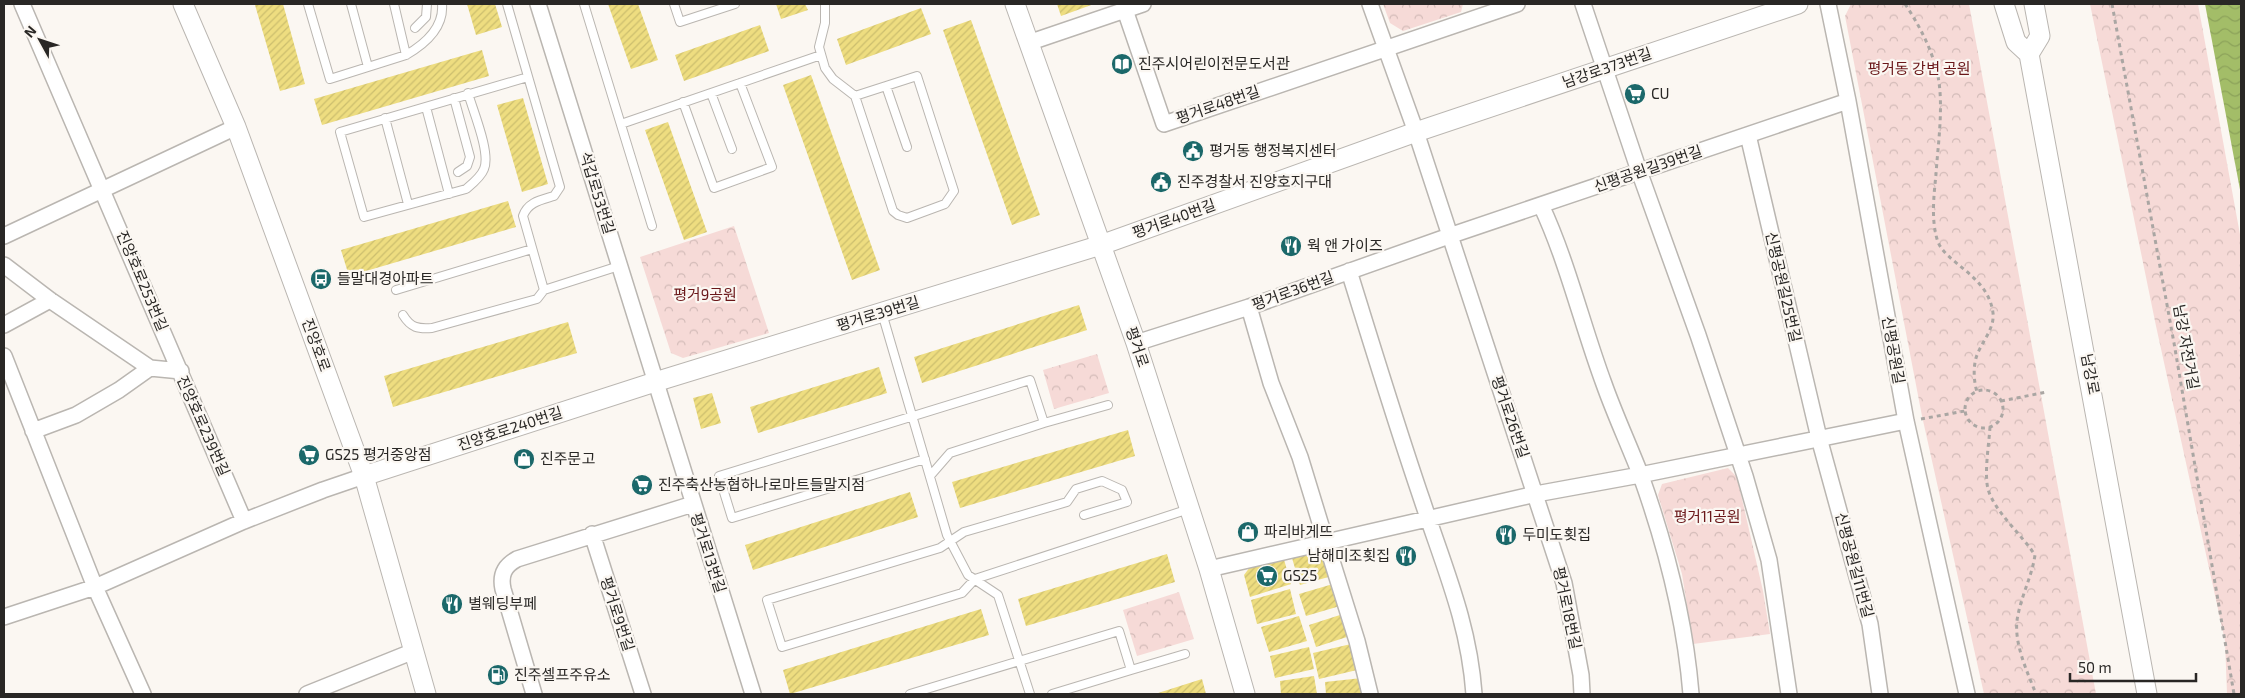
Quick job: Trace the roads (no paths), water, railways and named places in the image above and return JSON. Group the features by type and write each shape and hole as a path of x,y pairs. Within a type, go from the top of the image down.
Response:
{"street":[{"name":"진양호로253번길","path":"22,4 181,371"},
{"name":"진양호로","path":"183,4 236,127 364,476 426,694"},
{"name":"석갑로53번길","path":"538,4 656,382"},
{"name":"평거로","path":"1015,4 1136,343 1209,569 1245,694"},
{"path":"1028,43 1143,4"},
{"name":"평거로26번길","path":"1370,4 1416,132 1536,494"},
{"path":"1385,48 1481,9 1517,4"},
{"path":"1583,4 1738,455 1769,560 1789,694"},
{"name":"남강로373번길","path":"1416,132 1798,4"},
{"name":"신평공원길","path":"1828,4 1848,101 1906,421 1967,694"},
{"path":"2004,5 2016,42 2030,54 2040,36 2034,4"},
{"name":"평거로48번길","path":"1125,10 1164,124 1385,48"},
{"name":"남강로","path":"2030,54 2147,694"},
{"name":"신평공원길39번길","path":"1449,236 1848,101"},
{"path":"4,236 236,127"},
{"name":"평거로40번길","path":"1101,245 1416,132"},
{"name":"신평공원길25번길","path":"1748,135 1819,438"},
{"path":"1542,205 1556,238 1604,384 1640,476 1663,542 1678,606 1691,694"},
{"name":"평거로36번길","path":"1136,343 1249,307 1449,236"},
{"name":"평거로39번길","path":"656,382 1101,245"},
{"path":"4,265 50,300 150,368 119,390 76,415 33,431"},
{"path":"1349,271 1394,419 1451,581 1468,640 1474,694"},
{"path":"4,325 50,300"},
{"path":"1249,307 1271,382 1300,457 1357,641 1370,694"},
{"path":"4,356 95,587 143,694"},
{"name":"진양호로239번길","path":"150,368 181,371 244,521"},
{"name":"진양호로240번길","path":"364,476 656,382"},
{"name":"평거로13번길","path":"656,382 753,694"},
{"path":"1209,569 1536,494 1640,476 1906,421"},
{"name":"신평공원길11번길","path":"1819,438 1870,624 1880,694"},
{"path":"4,617 95,587 244,521 322,490 364,476"},
{"name":"평거로18번길","path":"1536,494 1564,583 1581,675 1582,694"},
{"path":"534,694 502,590 502,575 505,568 517,558 693,504"},
{"name":"평거로9번길","path":"592,534 643,694"},
{"path":"307,694 414,651"}],"lane":[{"path":"308,4 330,79 406,55 430,37 439,24 443,13 442,4"},
{"path":"351,4 368,67"},
{"path":"394,4 406,55"},
{"path":"415,28 426,17 427,4"},
{"path":"507,4 560,186 554,196 534,202 525,210 523,216 544,290"},
{"path":"584,4 652,226"},
{"path":"674,4 680,22 735,4"},
{"path":"826,4 825,23 819,48 825,68 833,79 856,96 893,210 898,215 907,218 945,204 954,191 917,76 856,96"},
{"path":"621,124 821,55"},
{"path":"468,93 486,157 484,170 466,189 364,217 340,132 468,93 528,77"},
{"path":"683,102 714,188 772,167 740,82"},
{"path":"886,86 907,147"},
{"path":"711,93 732,149"},
{"path":"454,98 470,157 467,166 458,172"},
{"path":"426,107 449,194"},
{"path":"385,118 408,204"},
{"path":"396,290 532,248"},
{"path":"404,315 410,324 416,328 432,328 537,298 544,290 619,266"},
{"path":"882,312 949,542 968,574 998,595 1030,694"},
{"path":"925,460 732,518 720,476 1030,380 1044,423"},
{"path":"930,476 950,453 1108,405"},
{"path":"1084,515 1127,502 1122,490 1102,481 1076,489 1067,502 964,532 940,548 767,600 782,647 962,593 975,579 1189,510"},
{"path":"910,694 1119,631 1131,670"},
{"path":"1052,694 1185,654"}],"water":[{"path":"2205,4 2241,4 2241,195"}],"place":[{"name":"진주시어린이전문도서관","path":"1122,64"},
{"name":"CU","path":"1635,94"},
{"name":"평거동 행정복지센터","path":"1193,151"},
{"name":"진주경찰서 진양호지구대","path":"1161,182"},
{"name":"웍 앤 가이즈","path":"1291,246"},
{"name":"들말대경아파트","path":"321,279"},
{"name":"GS25 평거중앙점","path":"309,455"},
{"name":"진주문고","path":"524,459"},
{"name":"진주축산농협하나로마트들말지점","path":"642,485"},
{"name":"파리바게뜨","path":"1248,532"},
{"name":"두미도횟집","path":"1506,535"},
{"name":"남해미조횟집","path":"1406,556"},
{"name":"GS25","path":"1267,576"},
{"name":"별웨딩부페","path":"452,604"},
{"name":"진주셀프주유소","path":"498,675"}],"park label":[{"name":"평거동 강변 공원","path":"1919,69"},
{"name":"평거9공원","path":"705,295"},
{"name":"평거11공원","path":"1707,517"}]}
